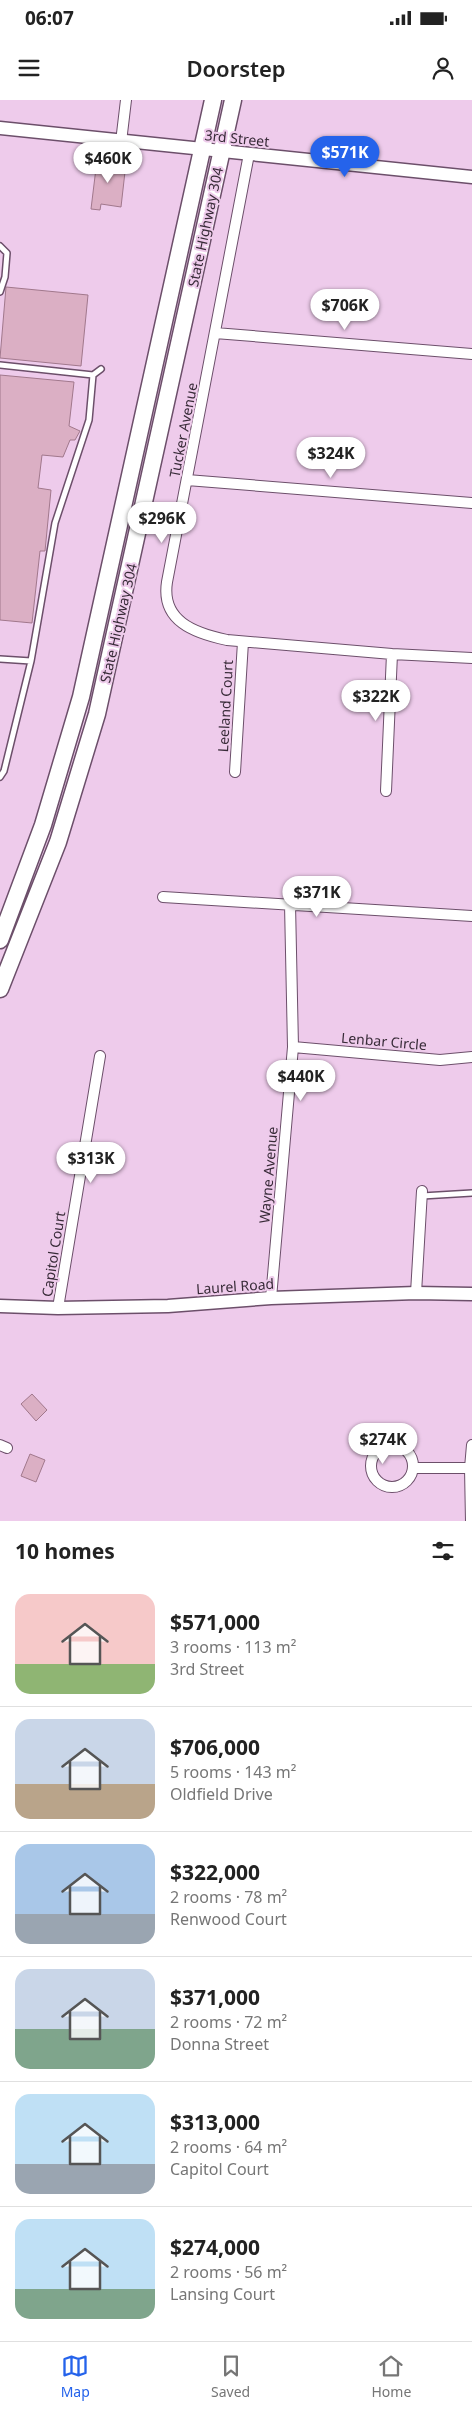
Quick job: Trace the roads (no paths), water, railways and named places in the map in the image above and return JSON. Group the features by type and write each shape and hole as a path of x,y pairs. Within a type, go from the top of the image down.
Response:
{"main road":[{"name":"State Highway 304","path":"0,940 37,844 77,715 213,100"},
{"name":"State Highway 304","path":"0,989 58,842 97,714 233,100"}],"street":[{"path":"121,142 126,100"},
{"name":"3rd Street","path":"0,128 472,177"},
{"name":"Tucker Avenue","path":"249,154 167,582 167,605 174,616 196,631 218,638 243,642 392,654 472,658"},
{"path":"215,333 472,354"},
{"path":"187,480 472,504"},
{"name":"Leeland Court","path":"235,772 243,642"},
{"path":"386,791 392,654"},
{"path":"163,897 472,916"},
{"name":"Wayne Avenue","path":"271,1298 293,1047 290,904"},
{"name":"Lenbar Circle","path":"293,1047 440,1060 472,1057"},
{"name":"Capitol Court","path":"58,1308 100,1056"},
{"path":"416,1292 422,1194"},
{"name":"Laurel Road","path":"0,1306 58,1308 168,1306 271,1298 416,1292 472,1294"},
{"path":"471,1521 470,1468 472,1444"},
{"path":"394,1445 407,1451 413,1468 408,1481 402,1486 392,1488 378,1483 373,1477 370,1466 375,1452 381,1447 394,1445"},
{"path":"413,1468 470,1468"}],"lane":[{"path":"0,246 7,253 5,277 0,292"},
{"path":"0,365 93,375 101,369"},
{"path":"0,776 4,771 31,661 55,523 89,420 93,375"},
{"path":"0,659 31,661"},
{"path":"422,1194 472,1193"}]}
